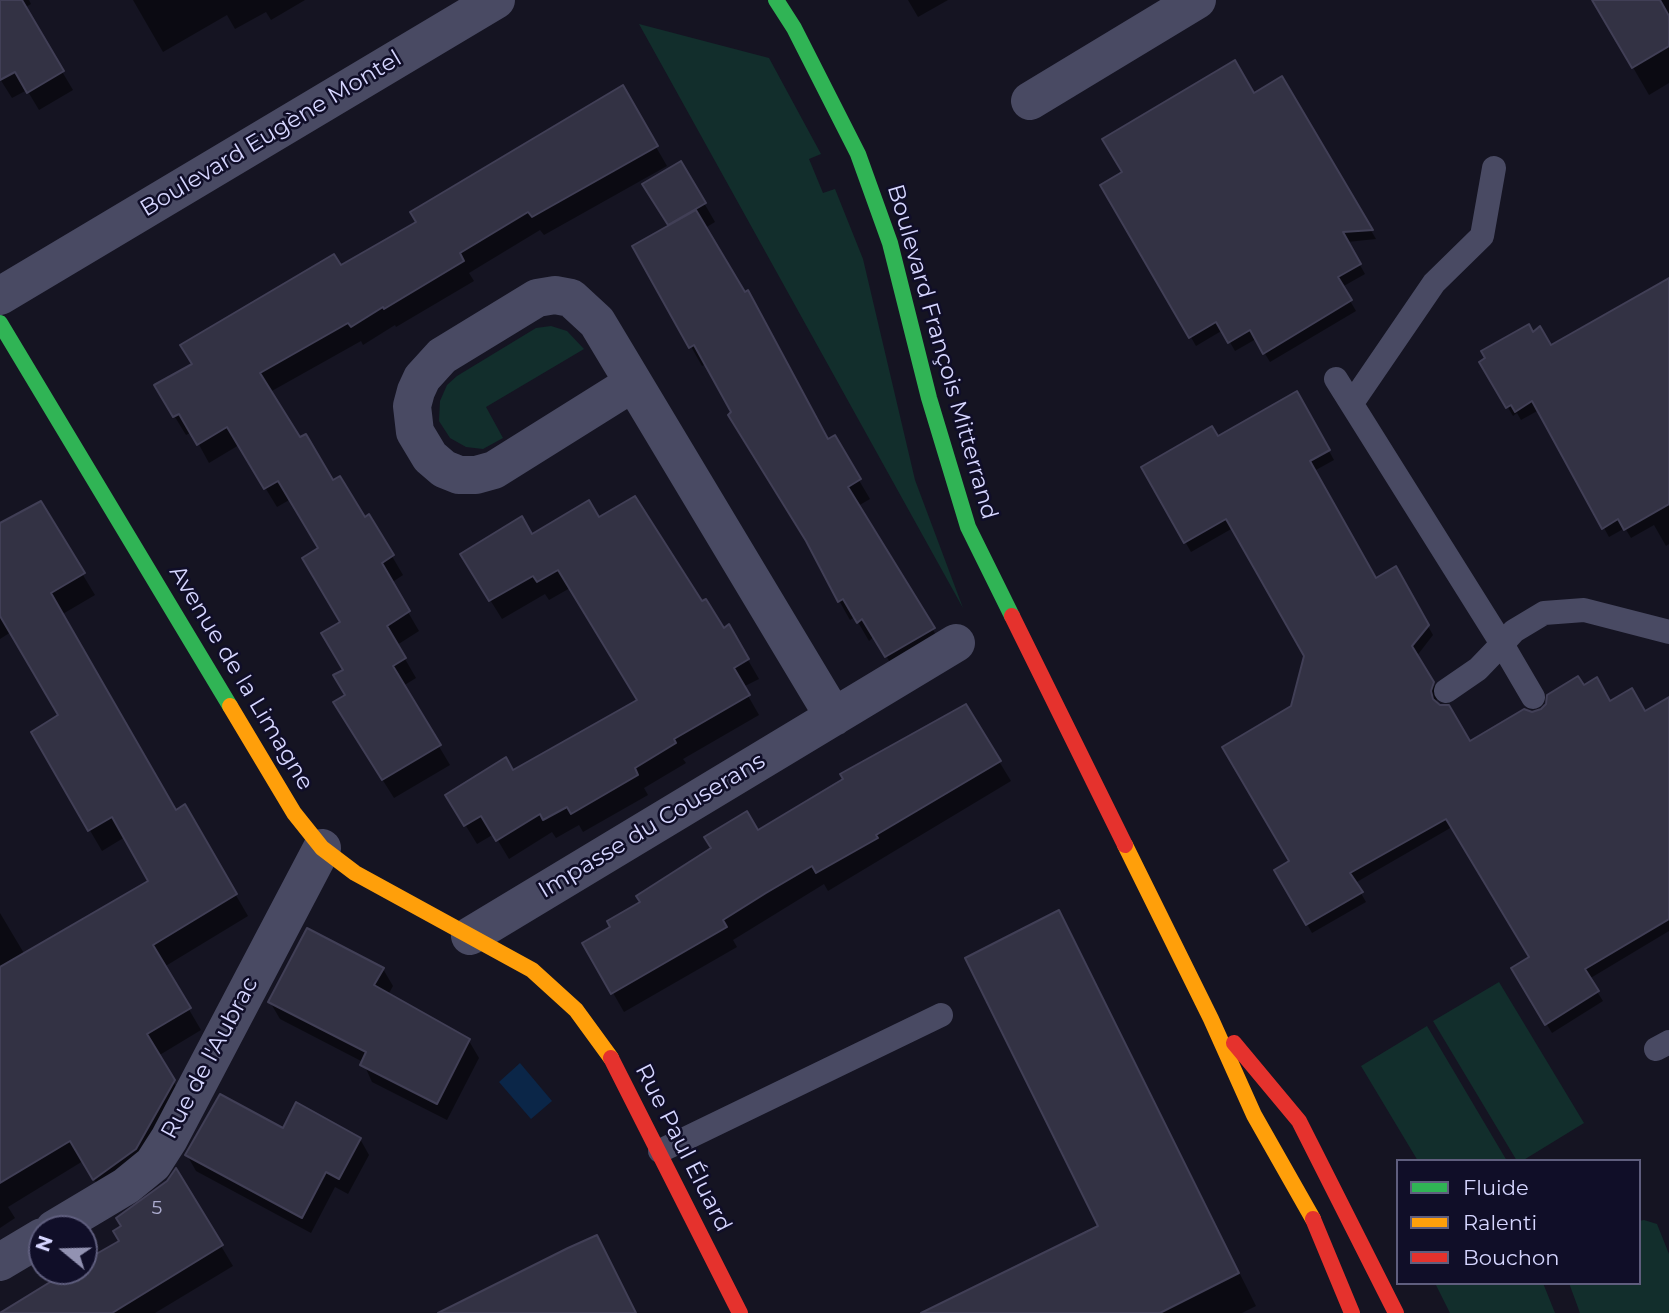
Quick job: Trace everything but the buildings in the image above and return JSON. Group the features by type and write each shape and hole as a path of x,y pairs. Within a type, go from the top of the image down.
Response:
{"street":[{"name":"Boulevard Eugène Montel","path":"0,296 496,0"},
{"name":"Boulevard François Mitterrand","path":"776,0 794,28 858,154 890,243 929,398 968,527 1212,1019 1254,1115 1312,1216 1346,1311"},
{"path":"1030,101 1197,0"},
{"path":"633,383 494,470 476,475 459,475 444,469 430,457 415,432 412,406 416,391 431,366 537,298 555,295 571,298 584,307 597,322 834,717"},
{"name":"Avenue de la Limagne","path":"0,323 294,813 322,848 355,873 470,936"},
{"name":"Impasse du Couserans","path":"470,936 956,643"},
{"name":"Rue de l'Aubrac","path":"77,1215 126,1186 153,1164 169,1139 322,848"},
{"name":"Rue Paul Éluard","path":"470,936 533,970 576,1010 615,1063 740,1313"},
{"name":"Boulevard François Mitterrand","path":"1212,1019 1279,1092 1299,1121 1390,1301"},
{"path":"0,1262 28,1245"},
{"path":"1346,1311 1390,1301"}],"lane":[{"path":"1352,403 1434,283 1482,236 1494,168"},
{"path":"1336,379 1533,697"},
{"path":"1446,691 1478,669 1528,621 1544,613 1584,610 1669,632"},
{"path":"660,1151 941,1015"}],"green space":[{"path":"639,24 769,58 821,154 809,159 823,193 835,189 863,259 915,480 963,608"},
{"path":"551,326 567,331 584,349 486,407 503,438 483,449 466,447 450,438 439,421 440,401 447,385 457,376 536,328"},
{"path":"1499,982 1584,1123 1525,1159 1516,1159 1433,1021"},
{"path":"1427,1026 1506,1159 1417,1159 1361,1066"},
{"path":"1641,1221 1657,1224 1669,1254 1669,1313 1580,1313 1570,1285 1641,1285"},
{"path":"1436,1285 1544,1285 1555,1313 1450,1313"}],"water":[{"path":"520,1063 552,1101 531,1119 499,1082"}],"traffic: fast":[{"path":"776,0 794,28 858,154 890,243 929,398 968,527 1012,616"},
{"path":"0,323 230,706"}],"traffic: slow":[{"path":"230,706 294,813 322,848 355,873 532,970 576,1010 611,1058"},
{"path":"1125,845 1211,1019 1254,1115 1313,1219"}],"traffic: jam":[{"path":"1012,616 1125,845"},
{"path":"1234,1043 1299,1121 1396,1313"},
{"path":"611,1058 740,1313"},
{"path":"1313,1219 1352,1313"}]}
